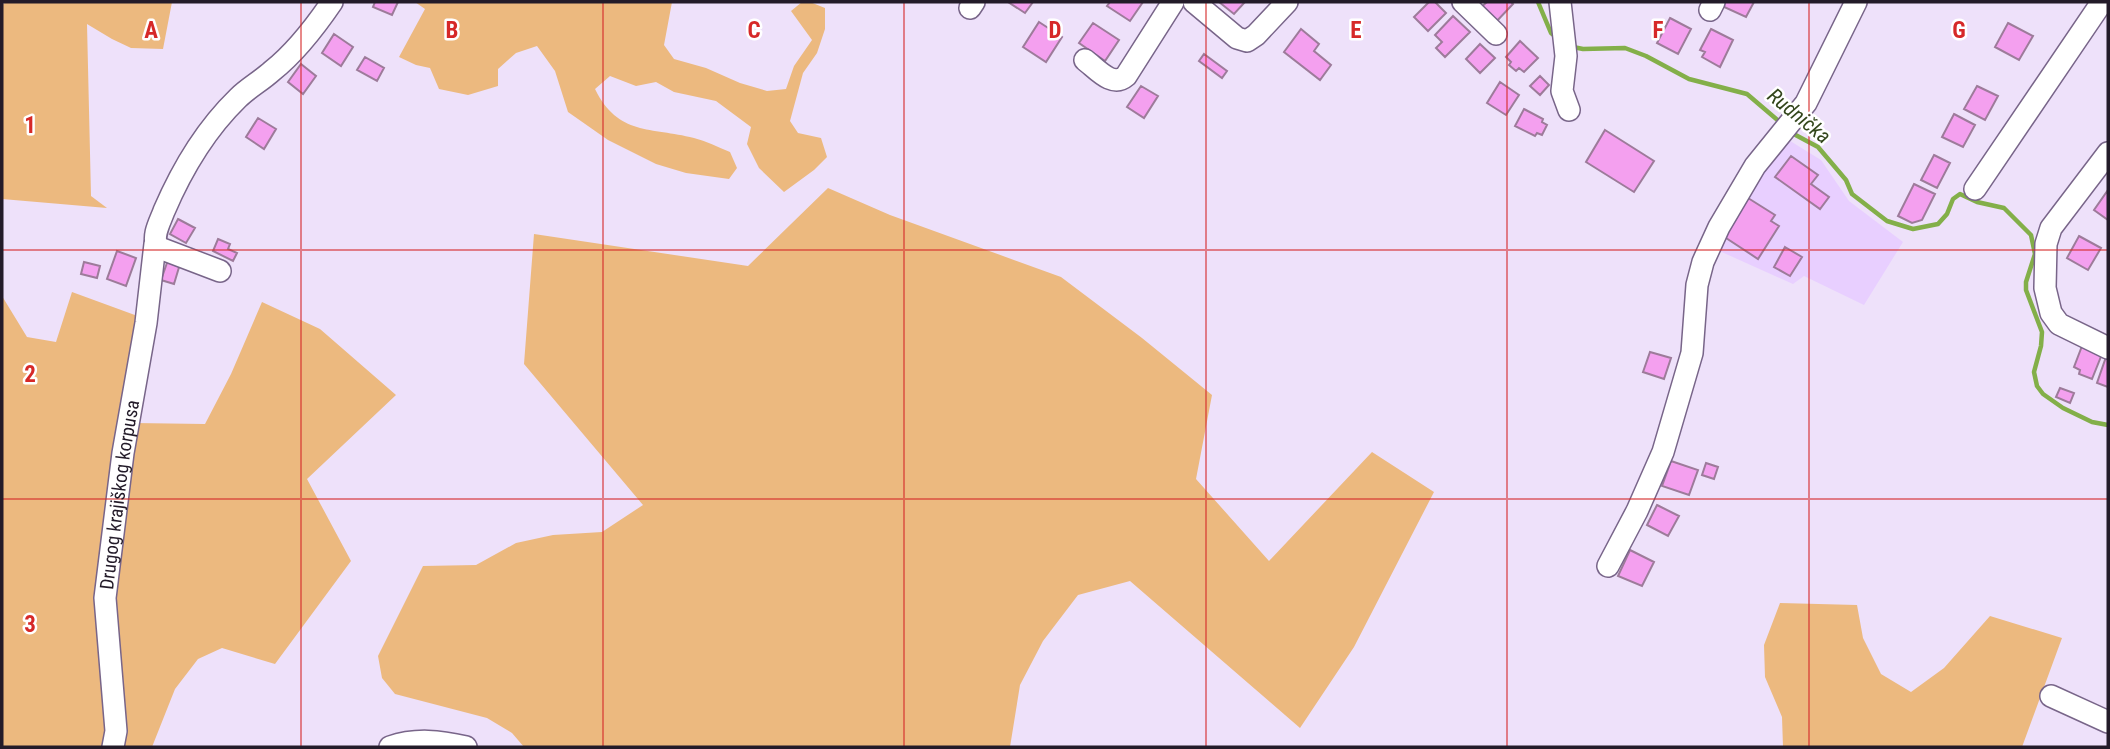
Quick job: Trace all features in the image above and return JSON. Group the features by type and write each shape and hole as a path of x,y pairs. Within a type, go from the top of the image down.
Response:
{"street":[{"name":"Drugog krajiškog korpusa","path":"113,747 116,732 105,598 123,453 146,323 160,222 179,176 192,155 237,99 273,71 305,39 332,2"},
{"path":"1085,60 1114,81 1121,80 1173,2"},
{"path":"1194,2 1237,38 1247,41 1287,2"},
{"path":"1463,2 1496,34"},
{"path":"1560,2 1566,46 1562,91 1569,110"},
{"path":"1608,566 1637,511 1663,452 1692,353 1697,285 1703,262 1719,227 1766,149 1806,103 1856,2"},
{"path":"1975,189 2102,2"},
{"path":"2108,153 2051,228 2046,244 2045,288 2051,313 2059,324 2108,348"},
{"path":"155,244 220,271"},
{"path":"2051,696 2108,722"},
{"path":"390,747 406,742 440,741 466,747"}],"shaded area":[{"path":"6,2 172,2 163,49 131,48 87,24 91,196 107,208 2,199 2,5"},
{"path":"415,2 672,2 664,45 674,59 767,91 786,89 794,66 812,40 791,11 802,2 810,2 825,8 825,29 817,53 803,73 790,121 798,133 821,138 827,157 784,192 759,168 747,144 751,127 716,101 674,92 656,82 636,86 610,76 595,89 614,115 637,127 694,138 730,152 737,168 729,179 686,173 656,164 608,140 568,112 555,71 537,46 516,53 498,69 498,86 468,95 439,89 430,68 399,57 425,9"},
{"path":"1787,139 1821,160 1849,201 1903,242 1864,305 1804,276 1793,284 1715,249 1750,188"},
{"path":"828,188 890,215 1061,277 1212,395 1196,479 1269,561 1372,452 1434,492 1354,647 1300,728 1130,581 1078,595 1043,641 1020,685 1010,747 524,747 512,733 487,718 395,694 382,678 378,656 423,566 476,565 516,543 553,535 602,532 643,505 524,364 534,234 748,266"},
{"path":"72,292 143,318 134,423 205,424 231,374 262,302 320,329 396,395 307,479 351,561 275,664 222,648 198,659 175,689 152,747 2,747 2,296 27,337 56,342"},
{"path":"1780,603 1857,605 1863,638 1881,674 1911,692 1944,668 1990,616 2062,638 2022,747 1783,747 1782,717 1765,677 1764,645"}],"building":[{"path":"375,2 398,2 392,15 373,7"},
{"path":"1008,2 1033,2 1025,13"},
{"path":"1110,2 1143,2 1130,21 1107,6"},
{"path":"1219,2 1245,2 1234,14"},
{"path":"1429,2 1435,2 1446,13 1428,31 1414,17"},
{"path":"1487,2 1513,4 1494,24 1479,9"},
{"path":"1724,2 1754,2 1746,17 1722,6"},
{"path":"1453,16 1470,32 1445,57 1436,48 1442,42 1435,35"},
{"path":"1670,18 1691,29 1678,54 1657,43"},
{"path":"1039,22 1062,37 1046,62 1023,47"},
{"path":"1093,23 1119,40 1105,61 1079,43"},
{"path":"2008,23 2033,36 2019,60 1995,47"},
{"path":"1301,29 1319,44 1314,51 1331,65 1320,80 1284,52"},
{"path":"1711,29 1733,40 1720,67 1702,57 1705,52 1700,50"},
{"path":"334,34 353,47 341,66 322,53"},
{"path":"1520,41 1538,58 1524,72 1519,68 1516,71 1509,65 1511,62 1506,57"},
{"path":"1480,44 1495,58 1480,73 1466,59"},
{"path":"1204,54 1227,71 1222,78 1199,61"},
{"path":"365,57 384,68 377,81 357,70"},
{"path":"301,64 316,76 303,94 288,82"},
{"path":"1540,76 1549,85 1540,95 1530,86"},
{"path":"1500,82 1519,95 1506,115 1487,103"},
{"path":"1141,86 1158,96 1144,118 1127,107"},
{"path":"1977,86 1998,96 1985,120 1964,109"},
{"path":"1524,109 1543,119 1542,122 1547,125 1542,135 1537,133 1535,136 1515,126"},
{"path":"1954,114 1975,125 1963,147 1942,137"},
{"path":"258,118 276,129 264,149 246,137"},
{"path":"1605,130 1654,161 1634,192 1586,162"},
{"path":"1934,155 1950,163 1937,188 1921,180"},
{"path":"1791,156 1818,175 1811,184 1829,197 1820,209 1775,177"},
{"path":"1914,184 1935,194 1922,220 1912,223 1898,216"},
{"path":"2108,190 2108,220 2094,210"},
{"path":"1748,198 1775,215 1771,221 1779,226 1758,259 1723,236"},
{"path":"178,219 195,228 186,243 170,234"},
{"path":"2079,236 2101,248 2088,270 2067,258"},
{"path":"218,239 230,244 228,249 237,253 233,261 213,251"},
{"path":"1785,247 1802,257 1790,276 1774,267"},
{"path":"117,251 136,258 126,286 107,279"},
{"path":"168,260 180,264 174,284 161,280"},
{"path":"84,262 100,266 97,278 81,274"},
{"path":"2082,346 2102,354 2092,379 2079,374 2080,370 2074,367"},
{"path":"1650,352 1671,358 1664,379 1643,372"},
{"path":"2108,357 2108,387 2097,383"},
{"path":"2060,388 2074,393 2070,403 2056,397"},
{"path":"1671,461 1698,470 1689,495 1662,486"},
{"path":"1706,463 1718,467 1714,479 1702,475"},
{"path":"1657,505 1679,516 1668,536 1647,525"},
{"path":"1630,550 1654,562 1642,586 1618,576"}],"waterway":[{"name":"Rudnička","path":"1538,2 1551,33 1556,37"},
{"name":"Rudnička","path":"1573,47 1625,48 1689,79 1747,94 1781,123"},
{"name":"Rudnička","path":"1790,132 1818,147 1846,180 1852,194 1887,221 1913,229 1938,224 1947,214 1953,199 1960,194 1977,202 2004,208 2031,235 2035,254 2026,290 2042,332 2034,372 2037,386 2043,394 2063,408 2092,422 2108,425"}]}
